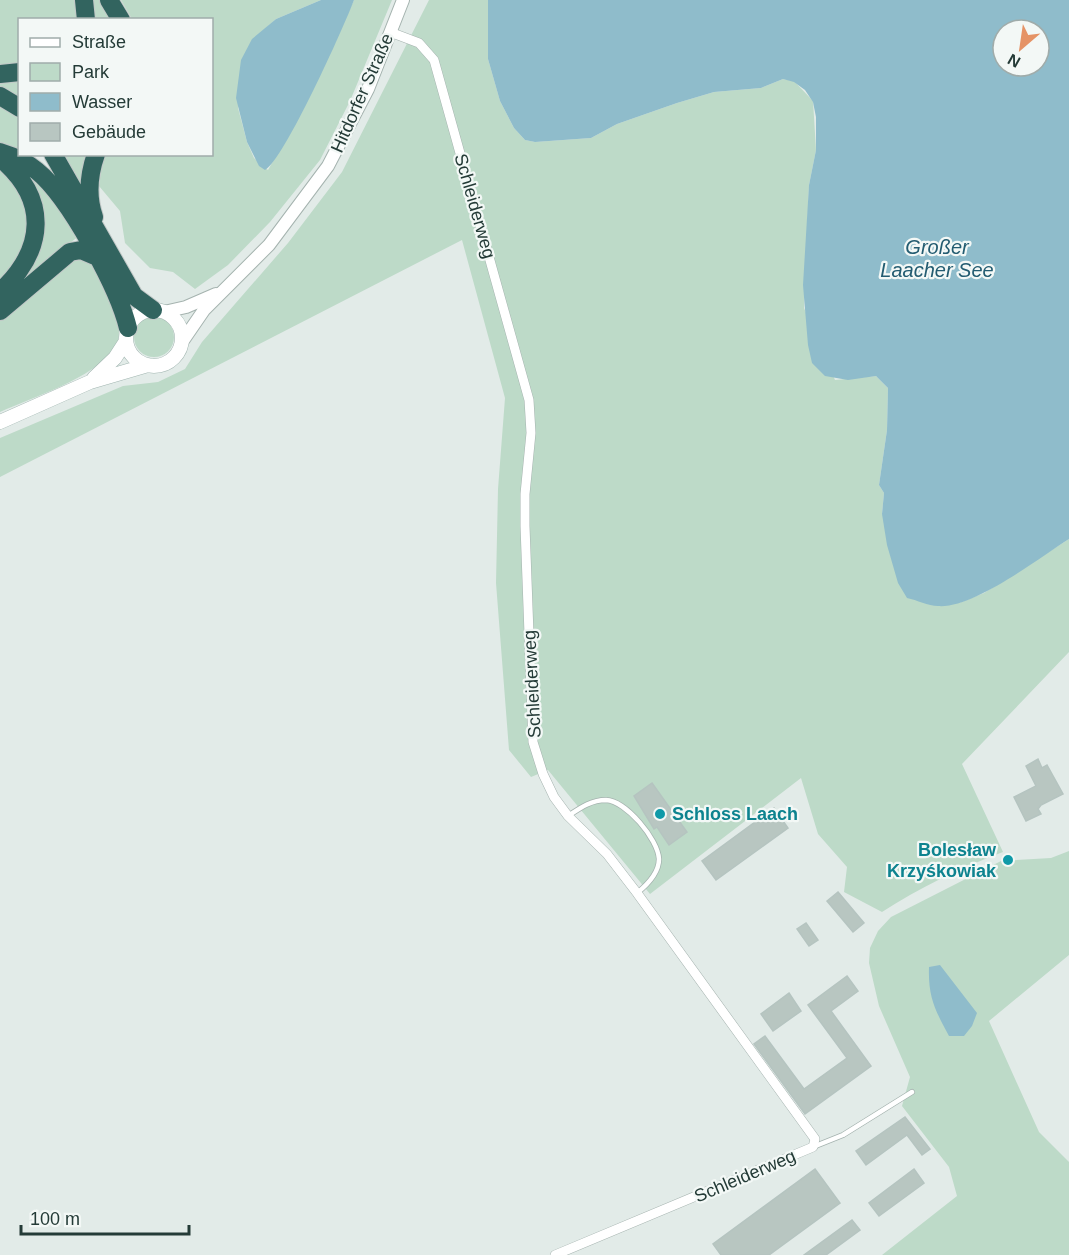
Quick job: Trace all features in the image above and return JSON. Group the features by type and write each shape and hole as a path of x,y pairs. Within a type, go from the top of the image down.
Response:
{"highway":[{"path":"84,0 86,18"},
{"path":"110,0 120,18"},
{"path":"0,75 18,72"},
{"path":"0,96 18,107"},
{"path":"0,152 25,162 49,183 134,296 158,311"},
{"path":"54,156 99,250 115,290 127,335"},
{"path":"96,156 90,184 90,206 99,250"},
{"path":"0,158 21,177 36,209 36,232 30,251 20,269 0,292"},
{"path":"0,311 70,252 81,249 99,250"}],"main road":[{"path":"0,422 90,382 148,365 166,363 179,351 182,342 176,321 158,311 138,315 116,358 90,382"},
{"path":"127,335 133,356 148,365"}],"street":[{"name":"Hitdorfer Straße","path":"182,342 195,321 222,290 268,245 323,174 352,125 403,0"},
{"name":"Schleiderweg","path":"390,32 419,42 434,60 529,400 531,433 525,494 525,526 533,742 543,774 554,797 568,816 607,855 637,893 815,1139 813,1147 555,1255"},
{"name":"Hitdorfer Straße","path":"158,311 186,307 222,290"}],"lane":[{"path":"568,816 593,801 609,800 618,803 633,815 654,844 659,861 652,878 637,893"},
{"path":"813,1147 843,1135 912,1092"}],"green space":[{"path":"0,0 77,0 79,18 18,18 18,66 0,68"},
{"path":"91,0 102,0 113,18 93,18"},
{"path":"121,0 321,0 276,19 267,27 238,108 254,158 268,170 306,103 354,0 392,0 350,101 320,160 270,222 228,265 195,289 173,272 150,268 125,243 120,211 99,186 103,156 213,156 213,18 131,18"},
{"path":"429,0 488,0 488,59 500,101 514,128 525,140 535,142 591,138 617,124 677,103 714,92 761,88 783,79 794,81 813,101 816,150 809,185 804,308 835,380 876,376 888,388 887,430 879,485 884,493 882,514 959,603 984,593 1069,539 1069,652 962,764 1003,852 940,879 882,912 844,892 847,867 818,834 801,778 650,894 548,770 531,777 509,750 496,583 498,489 505,398 462,240 0,477 0,438 123,386 158,382 185,369 202,342 288,243 342,172"},
{"path":"18,81 18,100 0,90 0,82"},
{"path":"0,104 18,118 18,153 0,145"},
{"path":"62,156 89,156 82,188"},
{"path":"0,170 15,184 28,208 25,251 0,285"},
{"path":"21,171 33,173 79,236 0,297 31,261"},
{"path":"72,256 86,256 100,277 117,319 119,337 117,343 105,359 77,378 0,412 0,319"},
{"path":"154,317 162,318 168,323 173,329 173,345 168,351 162,356 154,357 146,356 140,351 135,345 134,337 135,329 140,323 146,318"},
{"path":"1069,851 1069,955 989,1021 1039,1132 1069,1162 1069,1255 882,1255 957,1196 949,1167 902,1106 910,1077 879,1006 869,963 870,948 878,931 891,917 1001,861 1051,858"}],"water":[{"path":"321,0 354,0 339,37 299,119 274,161 265,170 259,166 247,142 236,98 241,60 252,39 276,19"},
{"name":"Großer Laacher See","path":"488,0 1069,0 1069,539 1005,581 952,605 934,606 907,598 898,583 887,545 882,514 884,493 879,485 887,430 888,388 876,376 848,380 825,376 812,363 808,345 803,285 809,185 816,150 816,117 813,102 805,90 794,82 783,79 761,88 714,92 617,124 591,138 535,142 525,140 514,128 500,101 488,59"},
{"path":"940,965 977,1013 972,1026 964,1036 949,1036 933,1003 929,967"}],"building":[{"path":"1038,759 1042,768 1047,765 1063,794 1041,805 1038,809 1041,814 1026,821 1014,797 1036,786 1026,766"},
{"name":"Schloss Laach","path":"652,783 687,832 669,845 657,827 654,829 634,796"},
{"path":"774,808 788,828 716,880 702,861"},
{"path":"838,892 864,923 853,932 827,901"},
{"path":"806,923 818,940 809,946 797,929"},
{"path":"847,976 858,991 831,1011 871,1066 805,1114 754,1044 765,1036 804,1089 847,1058 808,1005"},
{"path":"789,993 801,1011 773,1031 761,1014"},
{"path":"905,1117 930,1149 922,1155 907,1135 866,1165 856,1151"},
{"path":"815,1169 840,1203 769,1255 721,1255 713,1244"},
{"path":"914,1169 924,1183 879,1216 869,1203"},
{"path":"852,1220 860,1230 826,1255 804,1255"}],"place":[{"name":"Schloss Laach","path":"660,814"},
{"name":"Bolesław Krzyśkowiak","path":"1008,860"}]}
